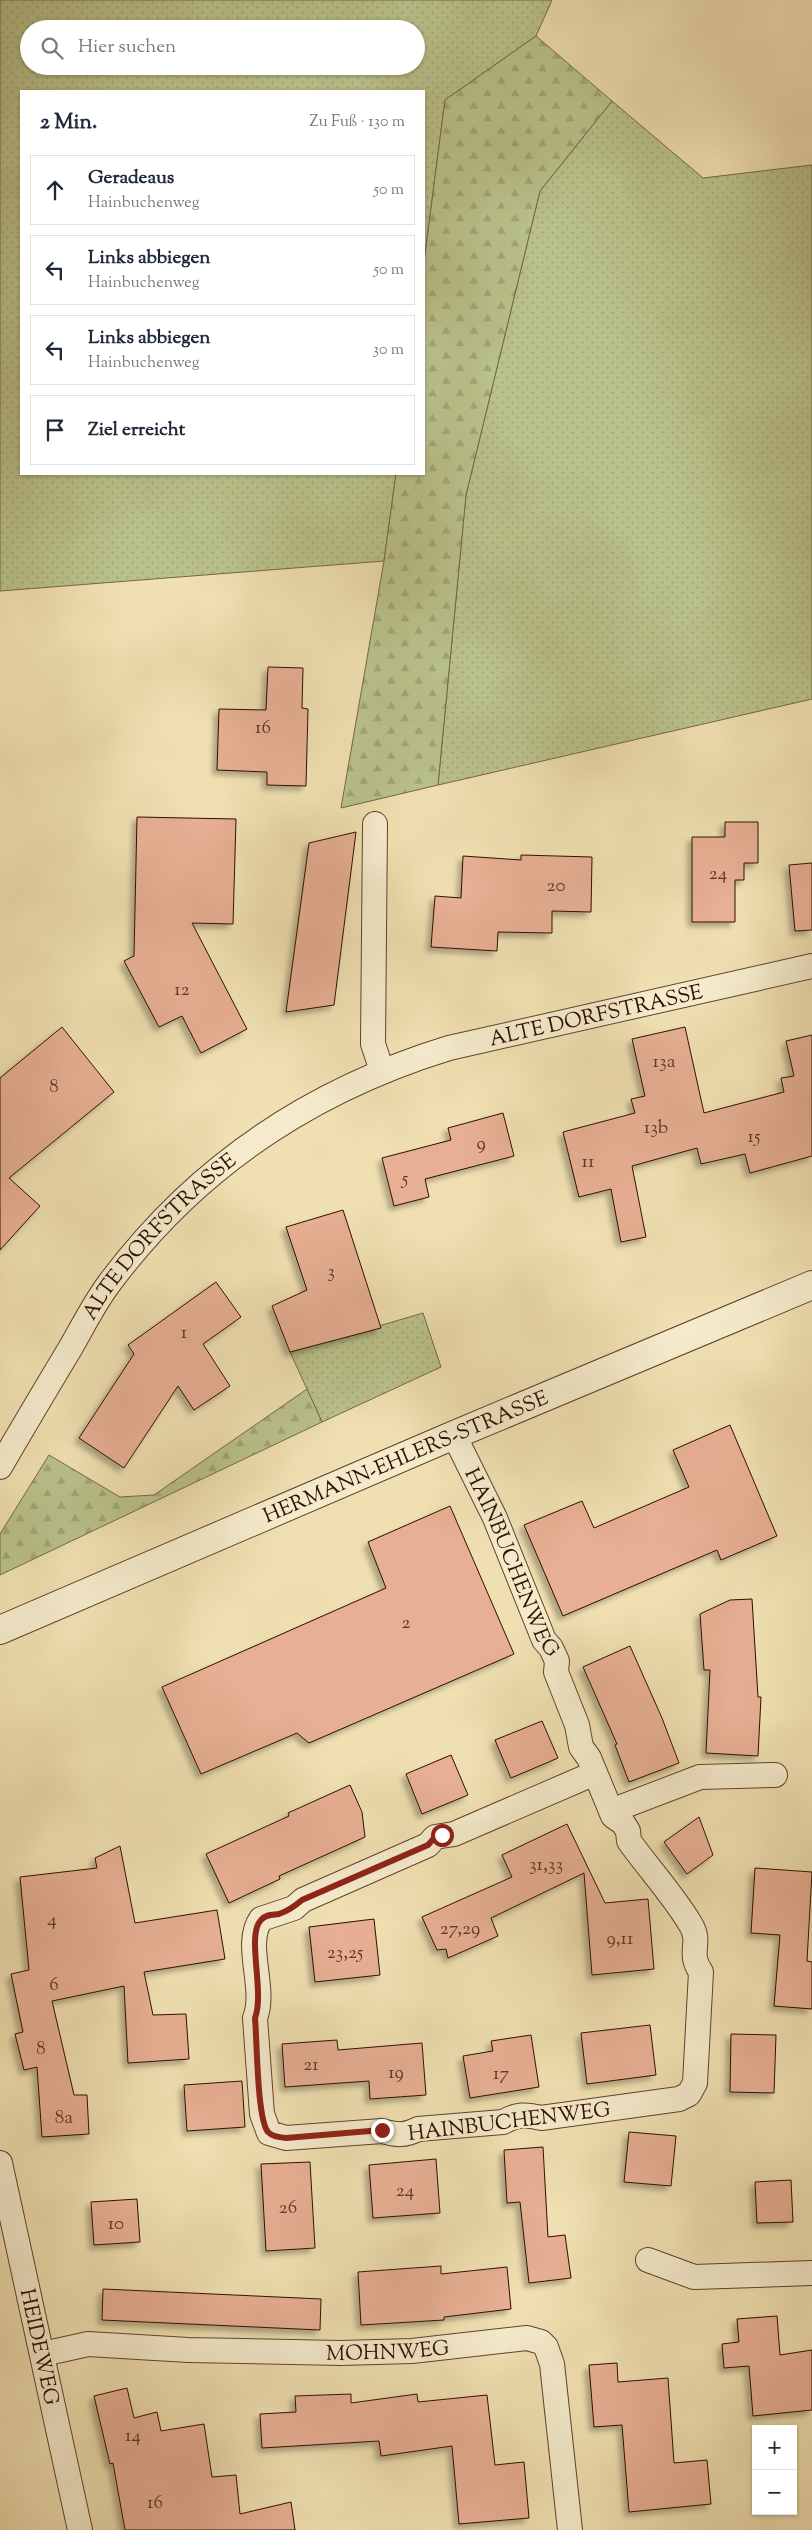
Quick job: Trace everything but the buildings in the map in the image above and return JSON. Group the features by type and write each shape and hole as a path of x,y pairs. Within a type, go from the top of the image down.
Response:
{"street":[{"path":"375,824 373,1044 382,1071"},
{"name":"ALTE DORFSTRASSE","path":"0,1467 107,1287 160,1224 196,1188 263,1135 346,1086 382,1071 449,1048 812,966"},
{"name":"HERMANN-EHLERS-STRASSE","path":"0,1630 454,1435 812,1285"},
{"name":"HAINBUCHENWEG","path":"454,1435 495,1518 544,1640 557,1661 556,1672 577,1725 581,1747 589,1758 596,1773 611,1811 623,1822 628,1832 629,1841 687,1920 695,1934 694,1963 700,1972 700,2012 695,2083 689,2094 679,2099 541,2118 528,2114 514,2116 503,2122 418,2129 407,2134 394,2135 382,2130 286,2138 269,2133 262,2114 255,2018 259,2006 255,1931 261,1919 294,1908 302,1900 428,1845 435,1837 454,1834 596,1773"},
{"path":"611,1811 700,1777 774,1775"},
{"name":"HEIDEWEG","path":"0,2163 80,2530"},
{"path":"648,2260 694,2277 812,2273"},
{"name":"MOHNWEG","path":"43,2354 88,2344 255,2352 379,2352 443,2348 517,2338 534,2340 546,2347 552,2364 570,2530"}],"green space":[{"path":"0,0 552,0 536,36 445,100 425,254 425,90 20,90 20,475 396,475 384,561 0,591"},
{"path":"536,36 612,101 540,191 466,495 438,785 341,808 384,561 396,475 425,475 425,254 445,100"},
{"path":"612,101 703,178 812,165 812,699 438,785 466,495 540,191"},
{"path":"423,1313 441,1367 322,1422 290,1352"},
{"path":"307,1389 322,1422 0,1575 0,1534 49,1455 120,1497 154,1495"}],"route":[{"path":"382,2130 286,2138 279,2138 269,2133 262,2114 260,2095 255,2018 259,2006 255,1931 261,1919 268,1915 280,1914 294,1908 302,1900 428,1845 435,1837 442,1835"}]}
